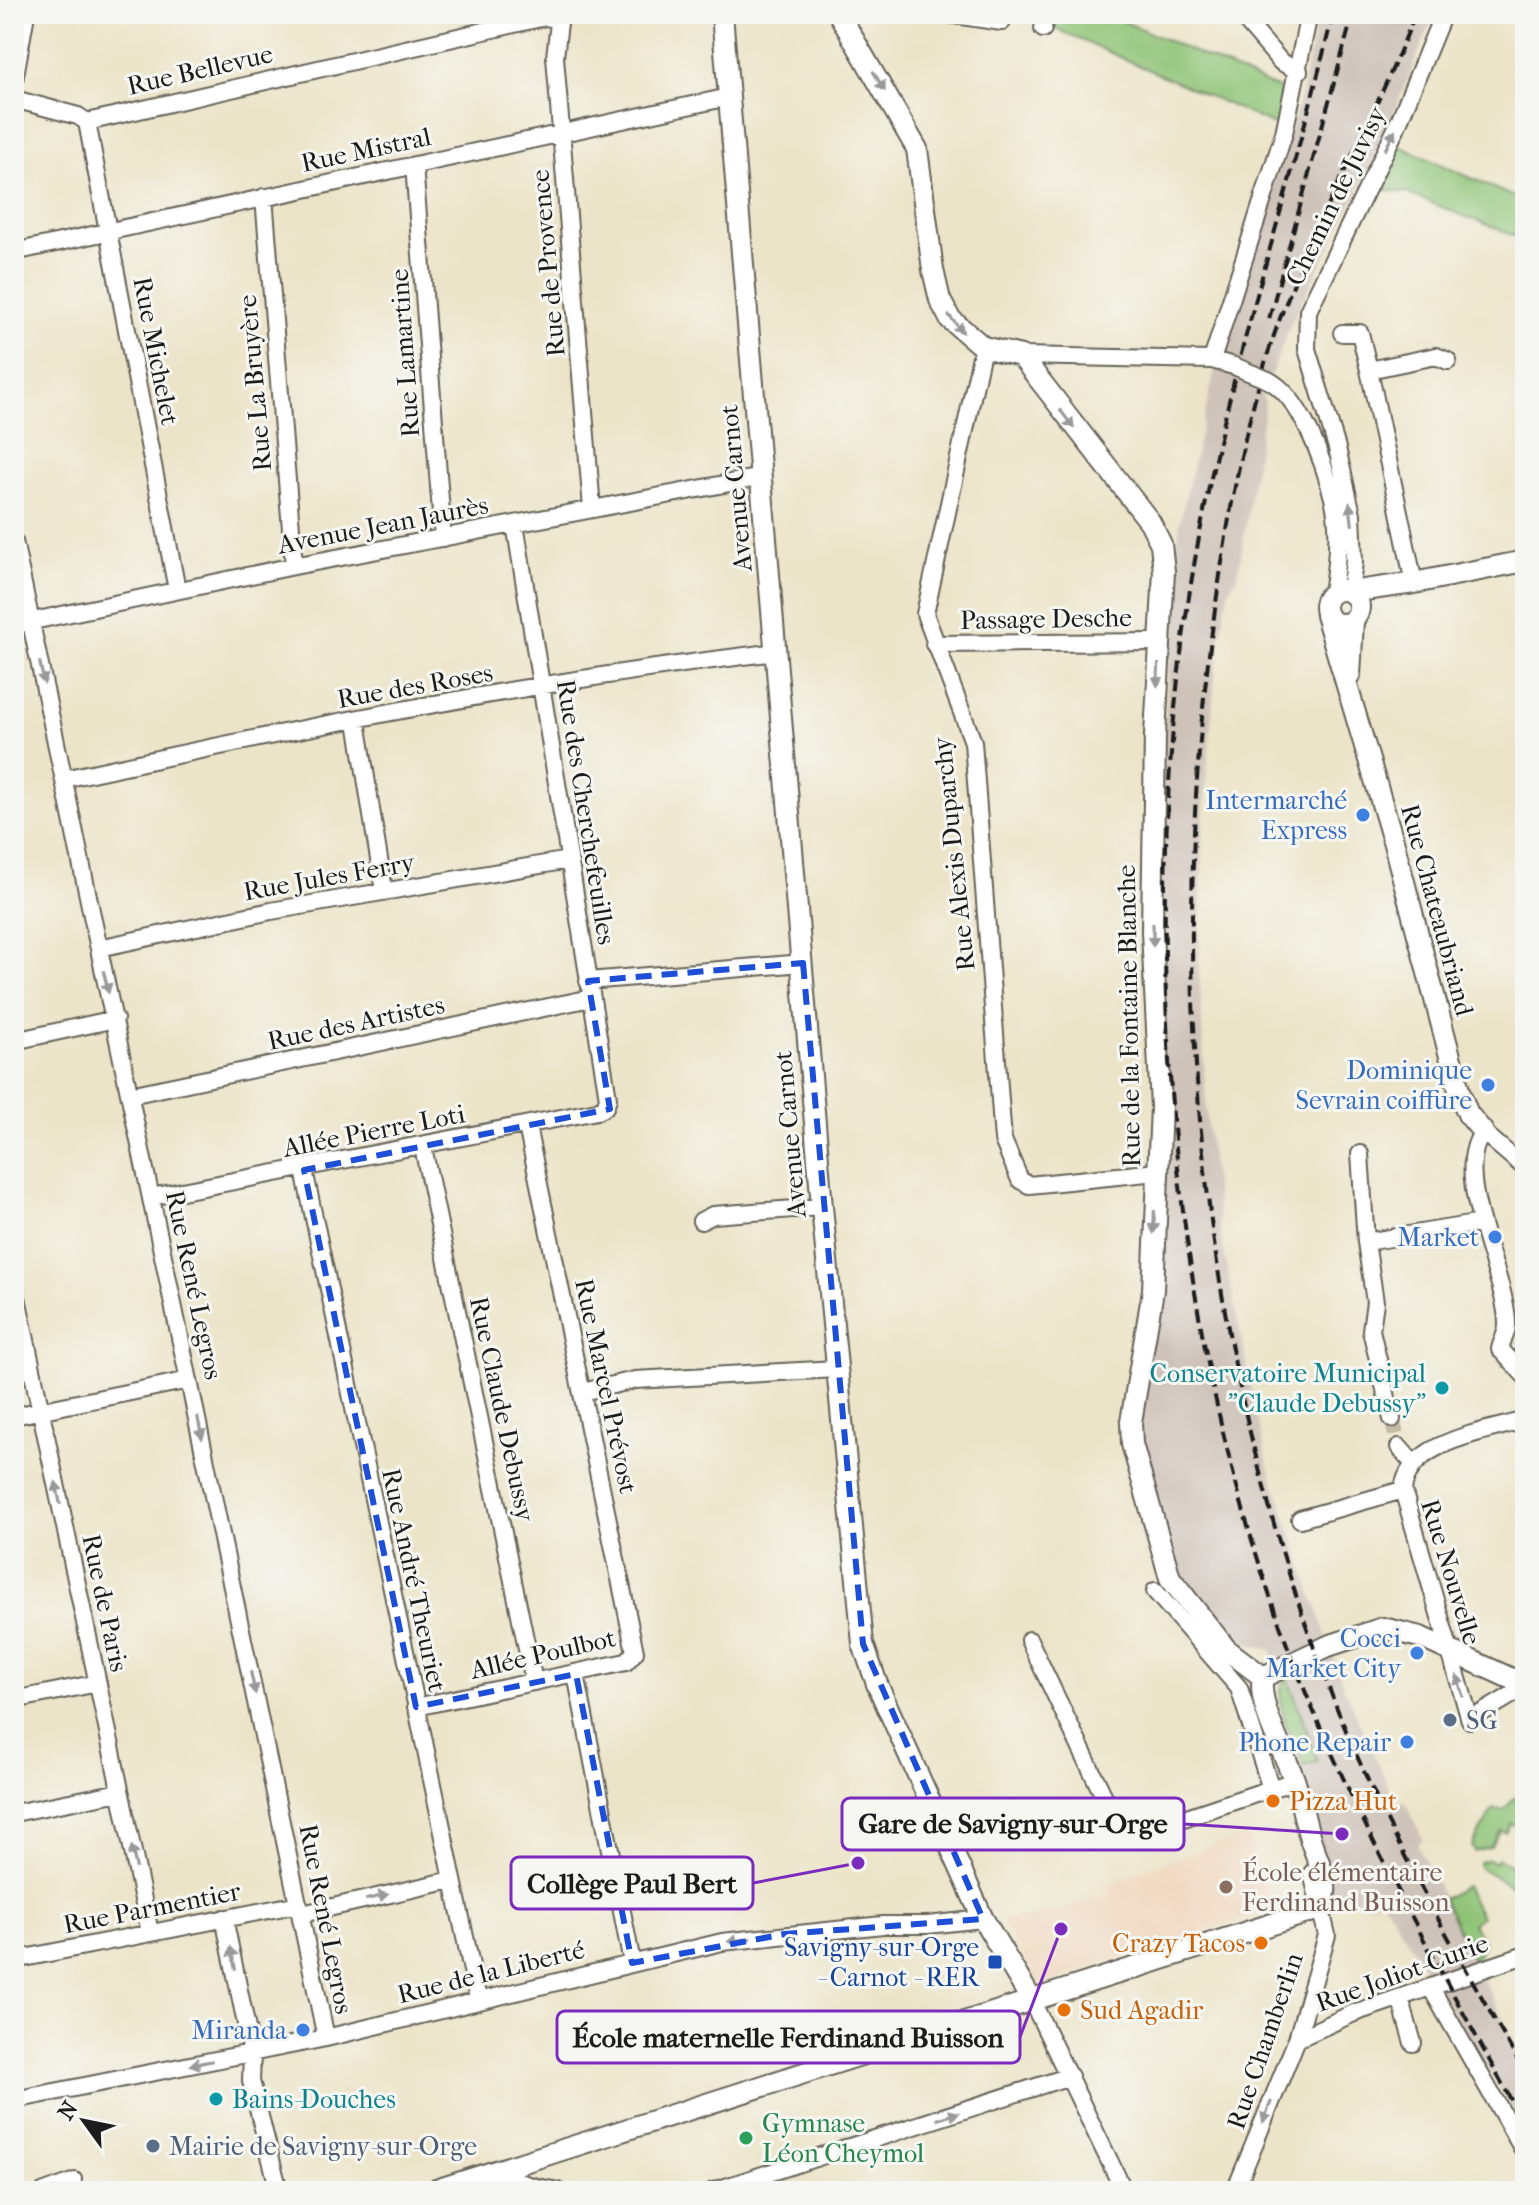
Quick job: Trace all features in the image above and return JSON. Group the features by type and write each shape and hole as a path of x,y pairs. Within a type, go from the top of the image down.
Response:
{"street":[{"path":"14,81 26,14"},
{"name":"Avenue Carnot","path":"722,14 822,1207 863,1644 877,1684 977,1897 983,1919 1031,1999 1122,2190"},
{"path":"839,14 917,149 940,300 950,319 983,347 1021,356 1212,360 1268,380 1294,400 1325,474 1333,498 1341,592"},
{"path":"948,14 1002,22"},
{"path":"1240,14 1281,62 1299,71"},
{"path":"1212,360 1257,225 1299,71 1309,14"},
{"name":"Chemin de Juvisy","path":"1341,592 1354,562 1352,514 1307,349 1308,311 1313,295 1395,131 1443,14"},
{"name":"Rue Bellevue","path":"87,122 545,17 560,17"},
{"name":"Rue de Provence","path":"560,17 555,57 592,509"},
{"name":"Rue Mistral","path":"14,252 729,97"},
{"path":"14,99 78,116 87,122"},
{"name":"Rue Michelet","path":"87,122 177,590"},
{"name":"Rue Lamartine","path":"414,165 443,538"},
{"name":"Rue La Bruyère","path":"264,197 294,566"},
{"path":"1342,333 1360,333 1414,583"},
{"name":"Rue Alexis Duparchy","path":"983,347 925,614 973,742 1003,1140 1017,1175 1024,1183 1035,1186 1157,1172"},
{"name":"Rue de la Fontaine Blanche","path":"1021,356 1157,533 1164,571 1152,932 1161,1107 1153,1290 1131,1434 1133,1454 1170,1578 1226,1649 1263,1677"},
{"path":"1369,370 1436,356 1448,361"},
{"name":"Avenue Jean Jaurès","path":"22,623 294,566 761,477"},
{"name":"Rue des Cherchefeuilles","path":"515,524 608,1098 605,1107"},
{"name":"Rue René Legros","path":"14,541 22,623 64,779 326,2038"},
{"path":"1414,583 1376,600 1356,617 1338,624 1326,615 1324,605 1341,592 1414,583 1525,561"},
{"path":"1341,592 1357,599 1356,617"},
{"name":"Rue Chateaubriand","path":"1326,615 1351,695 1460,1094 1468,1114 1483,1132"},
{"name":"Rue Chateaubriand","path":"1351,695 1349,661 1356,617"},
{"name":"Passage Desche","path":"934,644 1160,642"},
{"name":"Rue des Roses","path":"64,779 240,741 541,687 777,652"},
{"path":"357,721 384,891"},
{"name":"Rue Jules Ferry","path":"99,948 384,891 569,860"},
{"path":"588,981 803,963"},
{"name":"Rue des Artistes","path":"130,1095 591,998"},
{"path":"14,1041 115,1019"},
{"name":"Allée Pierre Loti","path":"151,1197 423,1147 605,1107"},
{"name":"Rue Marcel Prévost","path":"527,1126 635,1647 633,1657"},
{"path":"1525,1168 1483,1132 1473,1151 1481,1223 1507,1324 1500,1349 1525,1376"},
{"name":"Rue Claude Debussy","path":"423,1147 534,1682"},
{"path":"1360,1154 1366,1242 1375,1302 1371,1330 1392,1419"},
{"name":"Rue André Theuriet","path":"304,1170 478,1999"},
{"path":"701,1221 713,1215 822,1207"},
{"path":"1366,1242 1481,1223"},
{"name":"Rue de Paris","path":"14,1283 150,1933"},
{"path":"582,1392 635,1380 837,1369"},
{"path":"14,1416 189,1380"},
{"path":"1399,1447 1413,1463 1426,1451 1525,1420"},
{"name":"Rue Nouvelle","path":"1413,1463 1403,1490 1470,1720 1525,1686"},
{"path":"1300,1519 1403,1490"},
{"path":"1155,1591 1239,1688 1271,1789"},
{"path":"1317,1900 1325,1886 1294,1781 1265,1702 1263,1677 1328,1646 1383,1628 1401,1631 1525,1686"},
{"path":"1029,1640 1118,1826 1125,1831 1136,1834 1294,1781"},
{"name":"Allée Poulbot","path":"416,1707 576,1674 626,1662 633,1657"},
{"path":"576,1674 632,1963"},
{"path":"14,1700 98,1683"},
{"path":"14,1813 120,1792"},
{"path":"433,2191 1316,1910 1313,1849"},
{"name":"Rue Parmentier","path":"14,1960 224,1918 300,1909 452,1880"},
{"name":"Rue Chamberlin","path":"1235,2191 1297,2039 1327,1935 1317,1900"},
{"path":"224,1918 252,2053 251,2081 279,2191"},
{"name":"Rue de la Liberté","path":"14,2100 326,2038 722,1942 785,1934 983,1919"},
{"name":"Rue Joliot-Curie","path":"1297,2039 1328,2023 1525,1955"},
{"path":"1431,1988 1525,2153"},
{"path":"1400,1998 1413,2043"},
{"path":"713,2191 1070,2076"},
{"path":"505,2168 510,2177 521,2183 558,2191"},
{"path":"42,2191 75,2179 73,2191"}],"highlighted area":[{"path":"803,963 863,1644 983,1919 785,1934 632,1963 576,1674 416,1707 304,1170 610,1109 588,981"}],"shaded area":[{"path":"1318,14 1435,14 1372,164 1292,321 1262,397 1265,402 1238,574 1228,592 1216,665 1204,810 1199,966 1207,1122 1220,1233 1266,1458 1344,1689 1397,1805 1405,1802 1423,1839 1417,1844 1525,2064 1525,2137 1496,2083 1382,1899 1368,1905 1365,1898 1330,1905 1296,1764 1312,1758 1271,1650 1234,1639 1201,1597 1176,1576 1136,1420 1163,1015 1161,792 1174,564 1181,517 1216,366 1302,91"},
{"path":"1247,1834 1272,1909 1038,1985 1001,1920 1045,1914 1112,1894 1109,1886 1137,1872"}],"green space":[{"path":"1022,14 1107,14 1288,93 1279,127"},
{"path":"1395,144 1525,202 1525,240 1406,193 1374,188"},
{"path":"1287,1675 1318,1762 1303,1766 1281,1709 1280,1697"},
{"path":"1514,1798 1525,1804 1525,1830 1521,1836 1517,1834 1520,1829 1511,1823 1505,1832 1501,1830 1491,1847 1475,1852 1472,1846 1493,1809 1504,1810"},
{"path":"1525,1852 1525,1879 1512,1887 1479,1867 1479,1862 1489,1859 1495,1862 1498,1858 1511,1866 1514,1862 1518,1863"},
{"path":"1465,1886 1481,1917 1472,1924 1484,1943 1474,1962 1443,1899"}],"tunnel":[{"path":"1392,1419 1399,1447"}],"railway":[{"path":"1333,14 1214,462 1179,666 1167,810 1165,958 1172,1106 1189,1253 1215,1398 1251,1538 1297,1671 1375,1845 1525,2125"},
{"path":"1269,319 1353,14"},
{"path":"1415,14 1280,318 1243,450 1221,567 1200,736 1193,877 1194,1018 1204,1159 1223,1299 1251,1438 1289,1574 1336,1706 1377,1801 1424,1893 1525,2073"}],"place":[{"name":"Intermarché Express","path":"1363,815"},
{"name":"Dominique Sevrain coiffure","path":"1488,1085"},
{"name":"Market","path":"1495,1237"},
{"name":"Conservatoire Municipal \"Claude Debussy\"","path":"1442,1388"},
{"name":"Cocci Market City","path":"1417,1653"},
{"name":"SG","path":"1450,1720"},
{"name":"Phone Repair","path":"1407,1742"},
{"name":"Pizza Hut","path":"1273,1801"},
{"name":"Gare de Savigny-sur-Orge","path":"1342,1834"},
{"name":"Collège Paul Bert","path":"858,1863"},
{"name":"École élémentaire Ferdinand Buisson","path":"1226,1887"},
{"name":"École maternelle Ferdinand Buisson","path":"1061,1929"},
{"name":"Crazy Tacos","path":"1261,1943"},
{"name":"Savigny-sur-Orge - Carnot - RER","path":"995,1962"},
{"name":"Sud Agadir","path":"1064,2010"},
{"name":"Miranda","path":"303,2030"},
{"name":"Bains-Douches","path":"216,2099"},
{"name":"Gymnase Léon Cheymol","path":"746,2138"},
{"name":"Mairie de Savigny-sur-Orge","path":"153,2146"}]}
